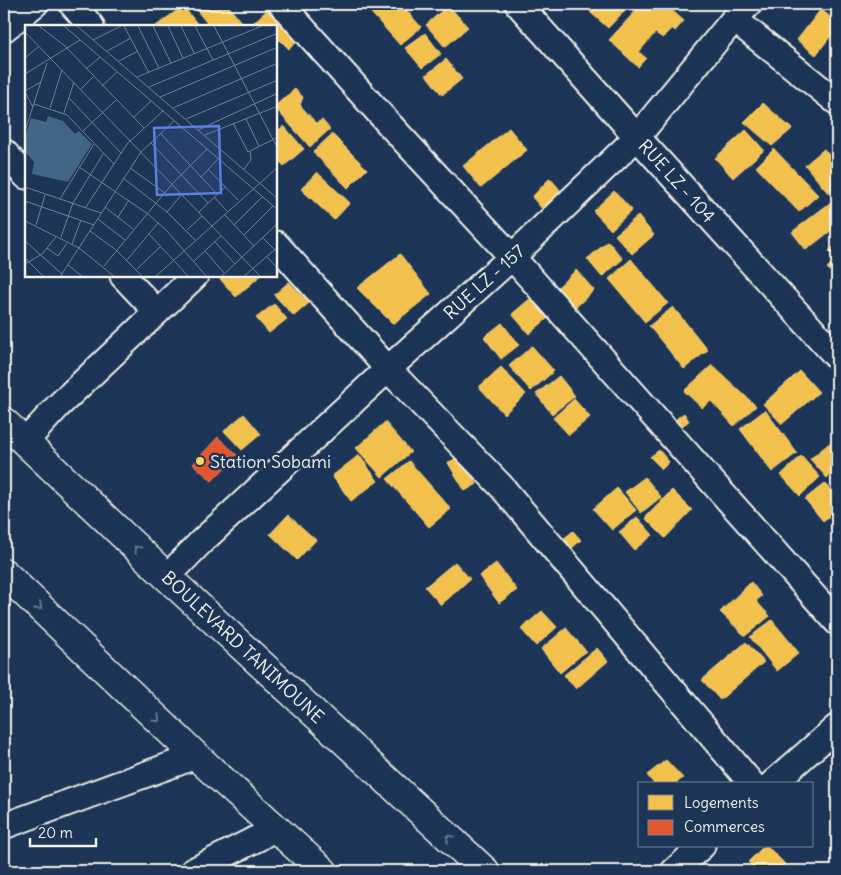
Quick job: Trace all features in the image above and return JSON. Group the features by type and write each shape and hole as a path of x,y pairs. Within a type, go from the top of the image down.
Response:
{"main road":[{"name":"BOULEVARD TANIMOUNE","path":"4,422 167,577 485,871"},
{"path":"4,573 196,756 323,871"}],"street":[{"path":"4,29 35,4"},
{"path":"72,4 90,25"},
{"path":"281,4 512,257 837,622"},
{"name":"RUE LZ - 104","path":"518,4 637,138 837,357"},
{"path":"741,11 837,102"},
{"name":"RUE LZ - 157","path":"167,577 201,542 512,257 637,138 741,11"},
{"path":"4,152 25,175"},
{"path":"278,246 388,369 501,486 750,782"},
{"path":"125,278 157,312"},
{"path":"25,442 58,406 193,278"},
{"path":"774,782 837,727"},
{"path":"4,826 196,756"},
{"path":"193,871 260,837 275,827"},
{"path":"674,871 700,848"}],"building: Logements":[{"path":"192,4 227,4 243,25 208,25"},
{"path":"368,4 401,4 421,27 400,45 365,6"},
{"path":"598,4 625,4 628,7 608,28 590,12"},
{"path":"642,4 665,4 684,21 675,31 672,28 663,38 655,33 639,52 646,58 638,67 609,40"},
{"path":"448,5 468,27 445,47 426,25"},
{"path":"183,6 198,25 157,25"},
{"path":"268,9 298,41 289,49 280,40 278,42 278,25 251,25"},
{"path":"821,9 837,23 837,28 816,55 797,40"},
{"path":"425,33 441,54 422,68 405,48"},
{"path":"446,59 462,79 442,95 426,75"},
{"path":"295,89 303,97 300,105 316,123 322,120 330,129 310,147 278,111 278,103"},
{"path":"763,103 792,129 772,146 744,122"},
{"path":"284,126 304,149 284,166 278,160 278,130"},
{"path":"509,128 527,150 481,188 463,166"},
{"path":"746,130 764,150 733,178 715,158"},
{"path":"332,134 367,169 348,188 313,152"},
{"path":"774,149 818,195 799,212 756,167"},
{"path":"824,149 837,164 837,185 828,193 805,165"},
{"path":"317,172 350,203 334,220 301,189"},
{"path":"550,178 561,191 543,210 532,197"},
{"path":"614,191 632,210 611,230 593,211"},
{"path":"831,202 837,210 837,226 806,250 792,232"},
{"path":"638,216 654,235 632,254 615,235"},
{"path":"608,241 623,259 602,277 587,259"},
{"path":"837,244 837,278 827,268 836,259 829,251"},
{"path":"400,254 431,294 393,324 357,288"},
{"path":"631,259 668,303 645,322 609,279"},
{"path":"576,270 594,290 574,309 557,288"},
{"path":"221,278 258,278 236,297 220,279"},
{"path":"289,282 309,303 294,316 274,295"},
{"path":"531,298 548,318 529,334 512,314"},
{"path":"274,304 287,319 269,333 256,318"},
{"path":"673,307 708,350 684,369 649,326"},
{"path":"502,323 519,345 501,359 484,337"},
{"path":"532,346 554,371 531,391 509,366"},
{"path":"712,365 756,406 734,426 711,401 702,408 684,391"},
{"path":"501,367 526,394 504,414 479,387"},
{"path":"800,371 819,392 782,424 763,404"},
{"path":"559,376 575,396 552,414 536,394"},
{"path":"574,399 590,417 569,435 553,418"},
{"path":"765,410 797,453 772,472 740,429"},
{"path":"684,413 689,421 682,426 676,419"},
{"path":"244,414 261,434 242,450 224,431"},
{"path":"385,422 411,452 382,477 356,448"},
{"path":"837,437 837,470 827,478 810,459"},
{"path":"659,450 669,462 662,469 650,457"},
{"path":"359,455 378,481 351,501 332,476"},
{"path":"460,456 477,484 465,491 448,463"},
{"path":"801,456 820,477 800,496 781,475"},
{"path":"409,461 451,509 429,527 387,479"},
{"path":"645,477 661,497 641,513 625,492"},
{"path":"825,483 837,499 837,510 823,521 805,499"},
{"path":"617,488 636,510 612,530 593,509"},
{"path":"672,490 692,510 665,538 645,518"},
{"path":"288,515 316,540 297,560 270,534"},
{"path":"637,517 653,535 634,550 619,532"},
{"path":"837,520 837,535 830,527"},
{"path":"573,531 581,540 571,549 562,540"},
{"path":"455,562 470,579 441,605 425,587"},
{"path":"496,563 517,590 499,603 479,576"},
{"path":"751,582 762,596 756,601 770,616 745,636 720,612"},
{"path":"542,611 557,627 536,646 521,629"},
{"path":"772,620 799,653 777,671 750,637"},
{"path":"566,628 586,651 560,673 541,649"},
{"path":"746,642 764,662 720,700 702,680"},
{"path":"597,648 608,661 576,689 564,675"},
{"path":"666,760 683,778 678,782 652,782 647,775"},
{"path":"762,848 769,848 785,864 777,871 757,871 748,862"}],"building: Commerces":[{"path":"218,437 237,455 212,481 193,464"}],"place":[{"name":"Station Sobami","path":"200,461"}]}
